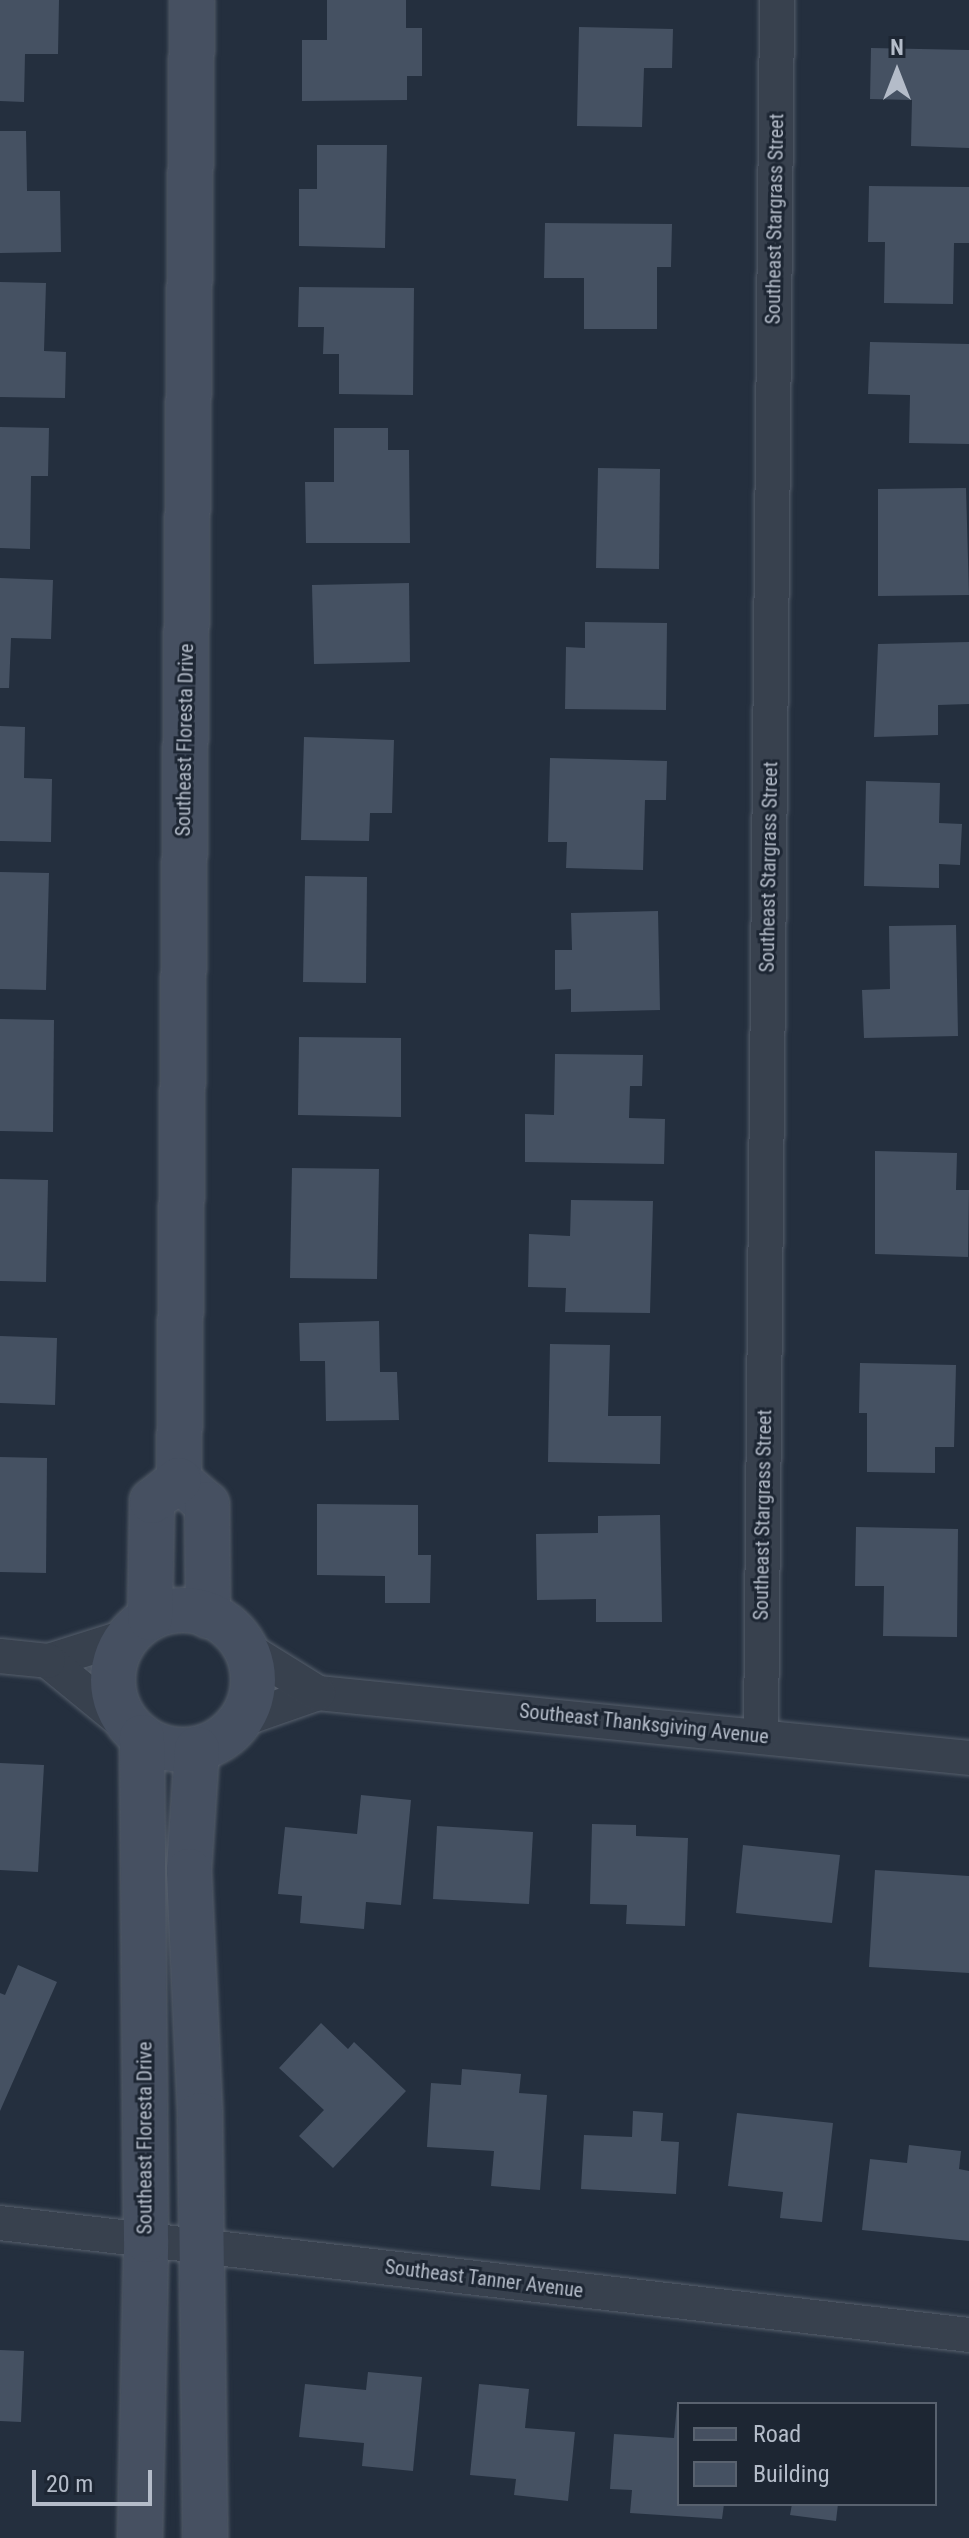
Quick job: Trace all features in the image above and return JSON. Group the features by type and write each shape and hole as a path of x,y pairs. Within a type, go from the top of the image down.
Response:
{"street":[{"name":"Southeast Floresta Drive","path":"179,1480 192,0"},
{"name":"Southeast Stargrass Street","path":"761,1735 777,0"},
{"path":"137,1733 119,1712 113,1683 118,1654 139,1627 152,1501 179,1480 207,1504 208,1616"},
{"path":"0,1656 48,1661 181,1610 208,1616 235,1633 247,1649 254,1689 241,1720 223,1739 197,1749 165,1749 137,1733 48,1661"},
{"name":"Southeast Thanksgiving Avenue","path":"247,1649 318,1693"},
{"name":"Southeast Thanksgiving Avenue","path":"241,1720 318,1693 969,1758"},
{"name":"Southeast Floresta Drive","path":"137,1733 146,2240 140,2538"},
{"path":"197,1749 189,1871 202,2247 205,2538"},
{"name":"Southeast Tanner Avenue","path":"0,2223 969,2335"}],"building":[{"path":"0,0 59,0 58,54 25,54 24,102 0,101"},
{"path":"327,0 406,0 406,28 422,28 422,76 407,76 407,100 302,101 302,40 327,40"},
{"path":"579,27 673,29 672,68 644,68 642,127 577,126"},
{"path":"871,48 969,50 969,148 911,146 912,100 870,99"},
{"path":"0,131 26,131 27,191 60,191 61,252 0,253"},
{"path":"317,145 387,145 385,248 299,246 299,189 317,189"},
{"path":"869,186 969,187 969,243 954,243 953,304 884,303 885,242 868,242"},
{"path":"545,223 672,224 671,267 657,267 657,329 584,329 584,278 544,278"},
{"path":"0,282 46,283 44,351 66,352 65,398 0,397"},
{"path":"299,287 414,288 413,395 339,394 339,354 323,354 324,327 298,327"},
{"path":"870,342 969,344 969,444 909,443 910,395 868,394"},
{"path":"0,427 49,428 48,476 31,476 30,549 0,548"},
{"path":"334,428 388,428 388,450 409,450 410,543 306,543 305,482 334,482"},
{"path":"598,468 660,469 659,569 596,568"},
{"path":"966,488 969,595 878,596 878,489"},
{"path":"0,578 53,580 51,639 11,638 9,688 0,688"},
{"path":"409,583 410,662 314,664 312,585"},
{"path":"585,622 667,623 666,710 565,709 566,647 585,648"},
{"path":"969,642 969,704 938,705 938,735 874,737 878,644"},
{"path":"0,726 25,727 24,778 52,779 51,842 0,841"},
{"path":"304,737 394,740 392,813 370,813 369,841 301,840"},
{"path":"550,758 667,761 666,800 645,800 643,870 566,868 567,842 548,842"},
{"path":"866,781 940,783 939,823 962,824 960,865 939,864 939,888 864,886"},
{"path":"0,872 49,873 46,990 0,989"},
{"path":"305,876 367,877 366,983 303,982"},
{"path":"658,911 660,1010 571,1012 571,989 555,990 555,950 572,950 571,913"},
{"path":"956,925 958,1036 864,1038 862,990 890,989 889,926"},
{"path":"0,1019 54,1020 53,1132 0,1131"},
{"path":"299,1037 401,1038 401,1117 298,1115"},
{"path":"555,1054 643,1055 642,1086 630,1086 629,1118 665,1119 664,1164 525,1162 525,1114 554,1115"},
{"path":"875,1151 957,1153 956,1190 969,1190 968,1257 875,1254"},
{"path":"292,1168 379,1169 377,1279 290,1278"},
{"path":"0,1179 48,1180 46,1282 0,1281"},
{"path":"571,1200 653,1201 650,1313 565,1312 566,1288 528,1287 529,1234 570,1236"},
{"path":"379,1321 380,1372 397,1372 399,1420 326,1421 325,1361 300,1361 299,1323"},
{"path":"0,1336 57,1338 55,1405 0,1403"},
{"path":"550,1344 610,1345 608,1416 661,1416 660,1464 548,1462"},
{"path":"860,1363 956,1365 954,1447 935,1447 935,1473 867,1472 867,1413 859,1413"},
{"path":"0,1457 47,1458 46,1573 0,1572"},
{"path":"317,1504 418,1505 418,1555 431,1555 430,1603 385,1603 385,1576 317,1575"},
{"path":"660,1515 662,1622 596,1622 596,1599 537,1600 536,1534 598,1533 598,1516"},
{"path":"856,1527 958,1529 957,1637 883,1636 884,1586 855,1586"},
{"path":"0,1763 44,1765 38,1872 0,1870"},
{"path":"361,1795 411,1800 401,1905 366,1902 364,1929 300,1923 302,1896 278,1894 285,1827 357,1834"},
{"path":"592,1824 636,1825 636,1836 688,1838 685,1926 626,1924 627,1905 590,1904"},
{"path":"437,1826 533,1832 529,1904 433,1899"},
{"path":"743,1845 840,1855 832,1923 736,1913"},
{"path":"875,1870 969,1876 969,1973 869,1967"},
{"path":"18,1965 57,1982 0,2111 0,1993 5,1995"},
{"path":"321,2023 348,2049 354,2042 406,2091 333,2168 299,2136 324,2110 279,2068"},
{"path":"462,2069 521,2074 519,2093 547,2095 540,2190 491,2186 494,2151 427,2147 431,2083 461,2085"},
{"path":"633,2111 663,2113 661,2141 679,2142 676,2194 581,2189 584,2135 632,2137"},
{"path":"737,2113 833,2123 822,2222 780,2218 783,2192 728,2186"},
{"path":"909,2145 961,2151 959,2169 969,2171 969,2241 862,2230 870,2159 907,2163"},
{"path":"0,2350 24,2351 21,2422 0,2421"},
{"path":"368,2372 422,2377 413,2471 362,2466 364,2443 299,2437 305,2384 366,2390"},
{"path":"479,2384 529,2389 525,2428 575,2432 568,2501 514,2495 516,2479 470,2475"},
{"path":"677,2405 677,2506 724,2506 722,2519 630,2513 632,2490 610,2489 614,2434 674,2438"},
{"path":"792,2506 838,2506 836,2521 790,2515"}]}
